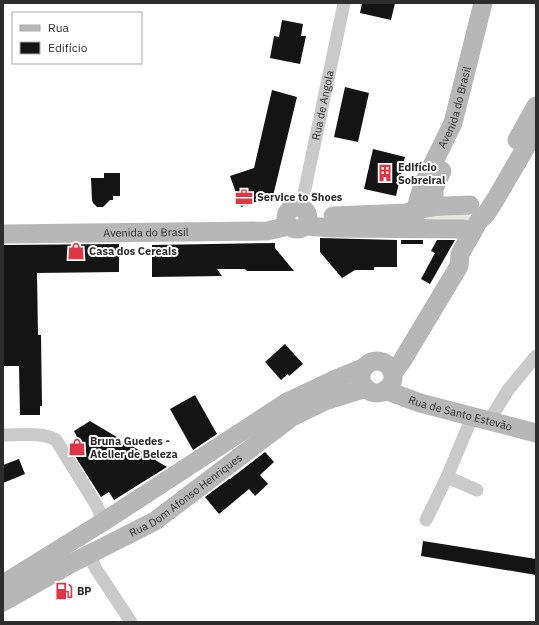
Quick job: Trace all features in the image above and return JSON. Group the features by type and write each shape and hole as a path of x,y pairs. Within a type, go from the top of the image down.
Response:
{"street":[{"name":"Rua de Angola","path":"298,218 344,3"},
{"name":"Avenida do Brasil","path":"425,207 423,184 453,123 483,3"},
{"name":"Avenida do Brasil","path":"419,228 414,218 425,207 461,127 495,3"},
{"path":"382,379 451,260 460,254 481,198 489,188 536,106"},
{"path":"473,220 486,214 496,200 536,130"},
{"name":"Avenida do Brasil","path":"3,225 267,220 406,213 425,207 473,220"},
{"name":"Avenida do Brasil","path":"3,234 267,231 298,218 331,228 463,229 473,220"},
{"path":"426,520 447,477 481,419 508,390 536,356"},
{"name":"Rua Dom Afonso Henriques","path":"3,584 106,520 287,402 338,378 364,368 371,362 376,361 382,379 360,390 325,400 292,417 144,528 121,538 3,602"},
{"name":"Rua de Santo Estevão","path":"382,379 420,403 536,433"},
{"path":"3,435 44,435 51,436 56,440 106,520 116,521 120,526 122,532 121,538"},
{"path":"447,477 477,490"},
{"path":"64,545 64,554 66,558 81,559 96,569 131,622"}],"green space":[{"path":"466,213 470,216 470,221 426,219 426,216"}],"building":[{"path":"362,3 395,3 391,20 360,13"},
{"path":"282,20 303,24 301,36 306,36 300,64 270,58 274,36 279,37"},
{"path":"345,87 369,93 358,142 334,137"},
{"path":"272,90 297,97 273,196 241,207 230,176 254,168"},
{"name":"Edifício Sobreiral","path":"373,149 405,157 396,196 364,189"},
{"path":"104,173 120,173 120,196 113,196 113,200 110,200 103,207 97,207 92,200 91,178 104,178"},
{"path":"320,238 397,240 397,267 374,267 374,270 355,270 342,278 320,252"},
{"path":"401,240 423,240 423,244 401,244"},
{"path":"437,240 455,240 430,284 421,279 435,253 431,251"},
{"path":"275,243 275,248 294,271 247,271 245,269 217,269 222,276 152,277 152,245"},
{"path":"119,244 119,272 37,273 38,335 41,335 42,406 40,406 40,415 20,415 19,366 3,366 3,245"},
{"path":"285,344 303,364 289,376 288,374 281,380 265,362"},
{"path":"195,395 217,434 193,450 170,409"},
{"path":"90,421 167,467 114,500 109,492 101,497 68,445 78,439 74,431"},
{"path":"265,452 274,462 260,475 268,484 255,496 249,489 219,514 205,497"},
{"path":"19,459 25,474 3,483 3,465"},
{"path":"423,541 536,559 536,575 421,556"}],"place":[{"name":"Edifício Sobreiral","path":"385,173"},
{"name":"Service to Shoes","path":"244,197"},
{"name":"Casa dos Cereais","path":"76,251"},
{"name":"Bruna Guedes - Atelier de Beleza","path":"77,447"},
{"name":"BP","path":"64,591"}]}
